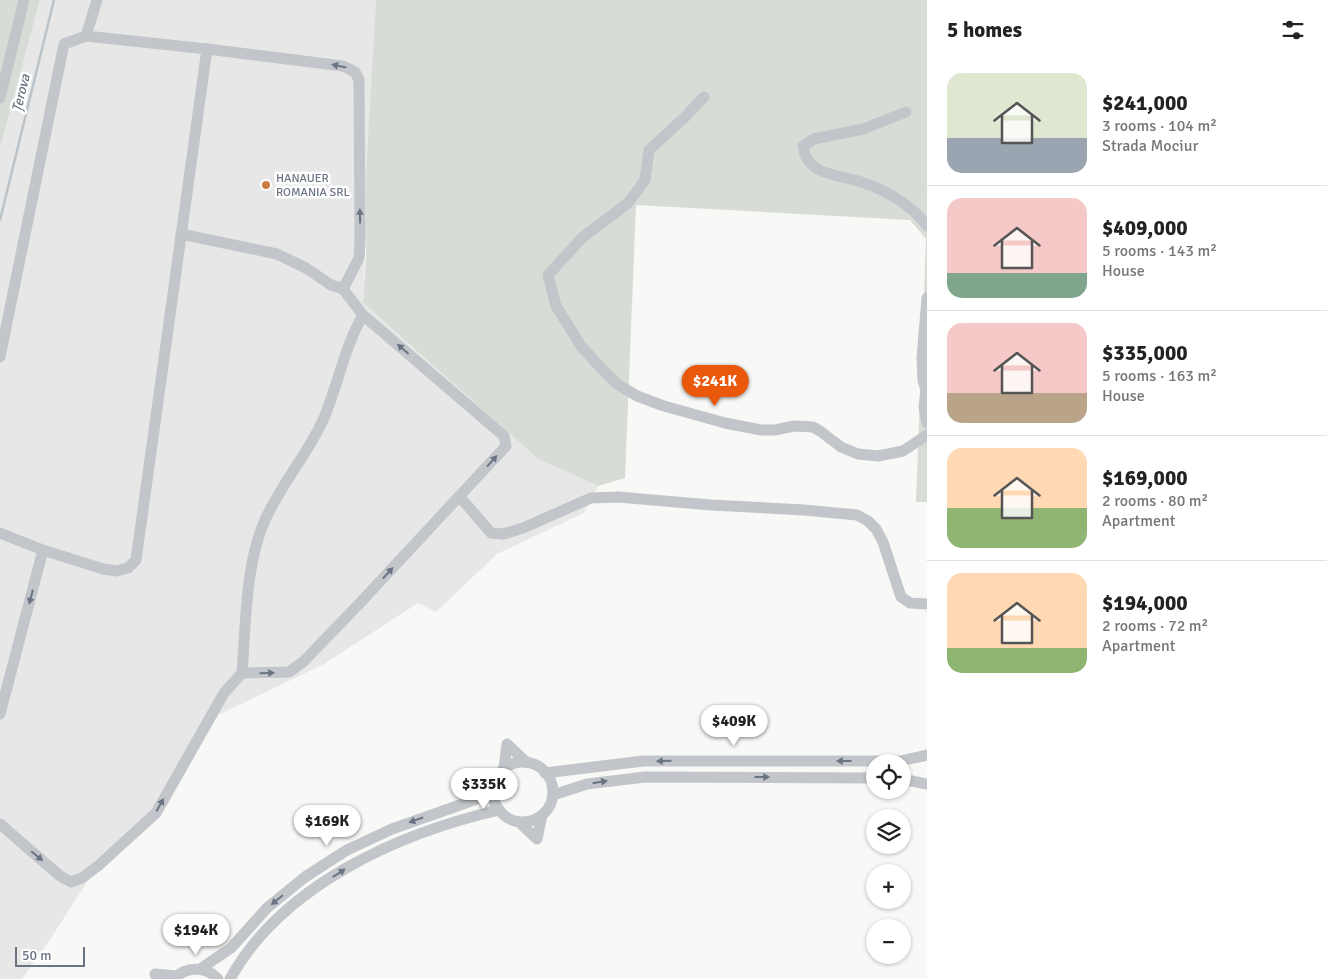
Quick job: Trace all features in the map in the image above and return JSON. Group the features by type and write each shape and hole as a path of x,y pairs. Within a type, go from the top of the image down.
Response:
{"street":[{"path":"0,98 24,0"},
{"path":"86,36 97,0"},
{"path":"0,357 64,44 86,36 343,66 355,72 359,80 359,258 343,289"},
{"path":"0,533 43,550 103,569 116,571 128,568 136,560 207,49"},
{"path":"704,97 649,150 646,180 628,203 582,237 548,275 556,306 581,346 617,384 637,396 664,406 725,423 761,430 775,430 794,426 813,427 841,448 858,454 878,456 903,451 927,435"},
{"path":"906,112 862,128 814,139 803,146 804,156 816,168 864,183 884,192 912,210 927,226"},
{"path":"181,234 277,254 306,268 331,285 343,289 363,315 504,436 506,446 303,662 289,672 242,673"},
{"path":"927,298 922,358 923,381 926,390 924,407 927,423"},
{"path":"0,824 60,876 71,882 82,878 106,859 156,813 224,693 242,673 251,565 256,542 265,519 323,419 355,329 363,315"},
{"path":"460,497 491,533 504,534 523,528 591,498 618,497 856,515 868,521 876,529 883,542 900,597 910,603 927,604"},
{"path":"0,714 43,550"},
{"path":"504,768 507,744 526,762 540,767 550,779 553,795 547,810 542,815 527,822 519,822"},
{"path":"546,772 643,761 900,761 927,755"},
{"path":"526,762 511,764 499,774 493,788 495,803 505,816 519,822 537,839 542,815"},
{"path":"553,795 587,784 645,777 831,782 866,779"},
{"path":"911,781 927,784"},
{"path":"157,979 155,974 175,978 184,972 200,969 230,948 268,908 306,877 347,850 448,805 474,800 493,788"},
{"path":"230,979 242,958 278,919 314,889 354,863 398,842 464,819 499,810"},
{"path":"200,969 218,979"}],"shaded area":[{"path":"0,0 40,0 0,148"},
{"path":"40,0 376,0 363,303 538,459 598,486 584,513 497,554 436,612 418,603 324,664 218,715 160,817 89,879 22,979 0,979 0,148"},
{"path":"376,0 927,0 927,502 916,502 926,239 910,220 636,205 625,478 598,486 538,459 363,303 366,258 366,177"}],"waterway":[{"name":"Țerova","path":"0,220 54,0"}],"place":[{"name":"HANAUER ROMANIA SRL","path":"266,185"}]}
